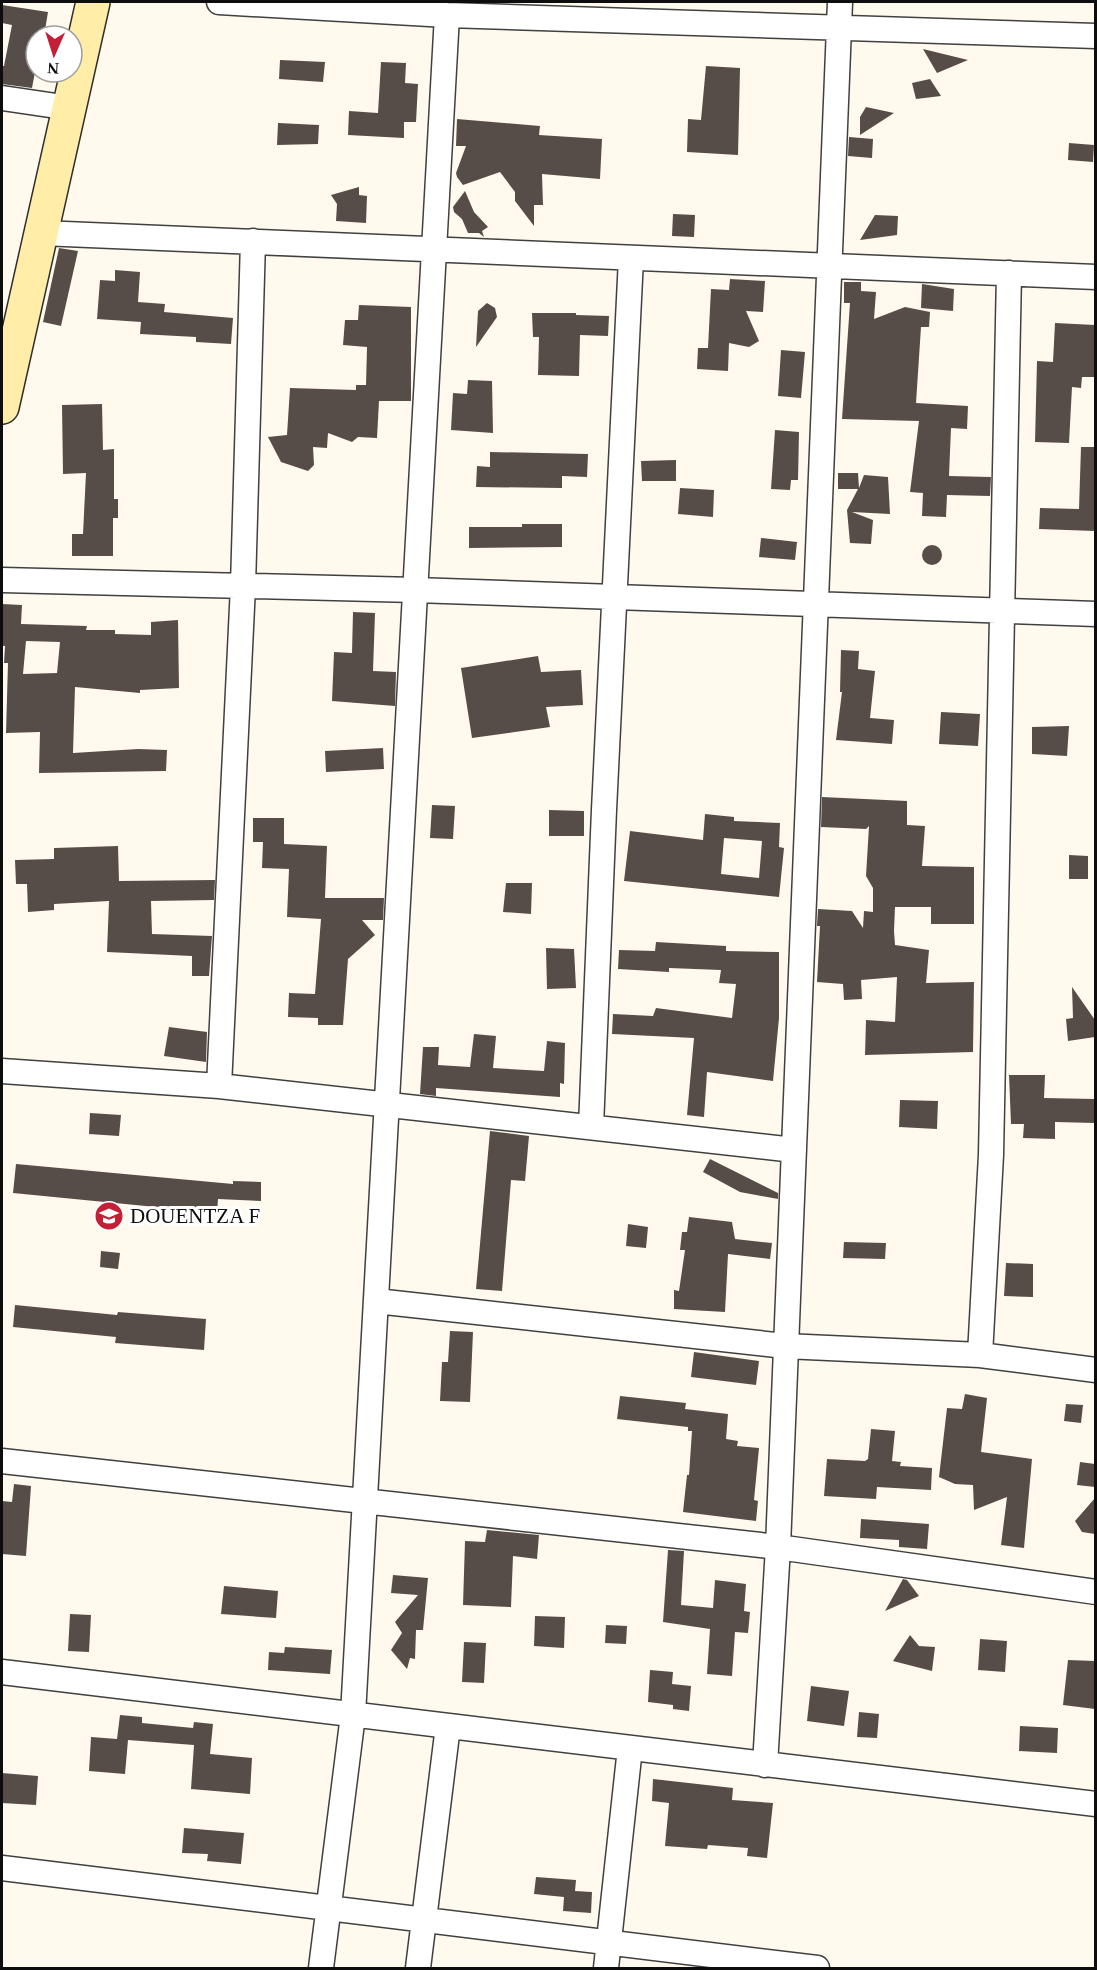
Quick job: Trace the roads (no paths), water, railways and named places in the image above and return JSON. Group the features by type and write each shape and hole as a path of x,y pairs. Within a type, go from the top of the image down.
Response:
{"main road":[{"path":"2,407 93,2"}],"street":[{"path":"219,2 447,15 1095,36"},
{"path":"765,1765 778,1547 784,1346 794,1150 840,2"},
{"path":"321,1968 353,1715 447,15"},
{"path":"2,98 70,108"},
{"path":"41,232 1095,277"},
{"path":"219,1086 243,586 253,241"},
{"path":"591,1127 631,258"},
{"path":"980,1355 991,1155 1009,273"},
{"path":"2,580 415,590 1095,614"},
{"path":"2,1071 219,1086 794,1150"},
{"path":"376,1301 784,1346 980,1355 1095,1370"},
{"path":"2,1461 778,1547 1095,1592"},
{"path":"2,1672 1095,1804"},
{"path":"418,1968 448,1726"},
{"path":"606,1968 630,1748"},
{"path":"2,1868 817,1968"}],"place":[{"name":"DOUENTZA F","path":"109,1216"}]}
